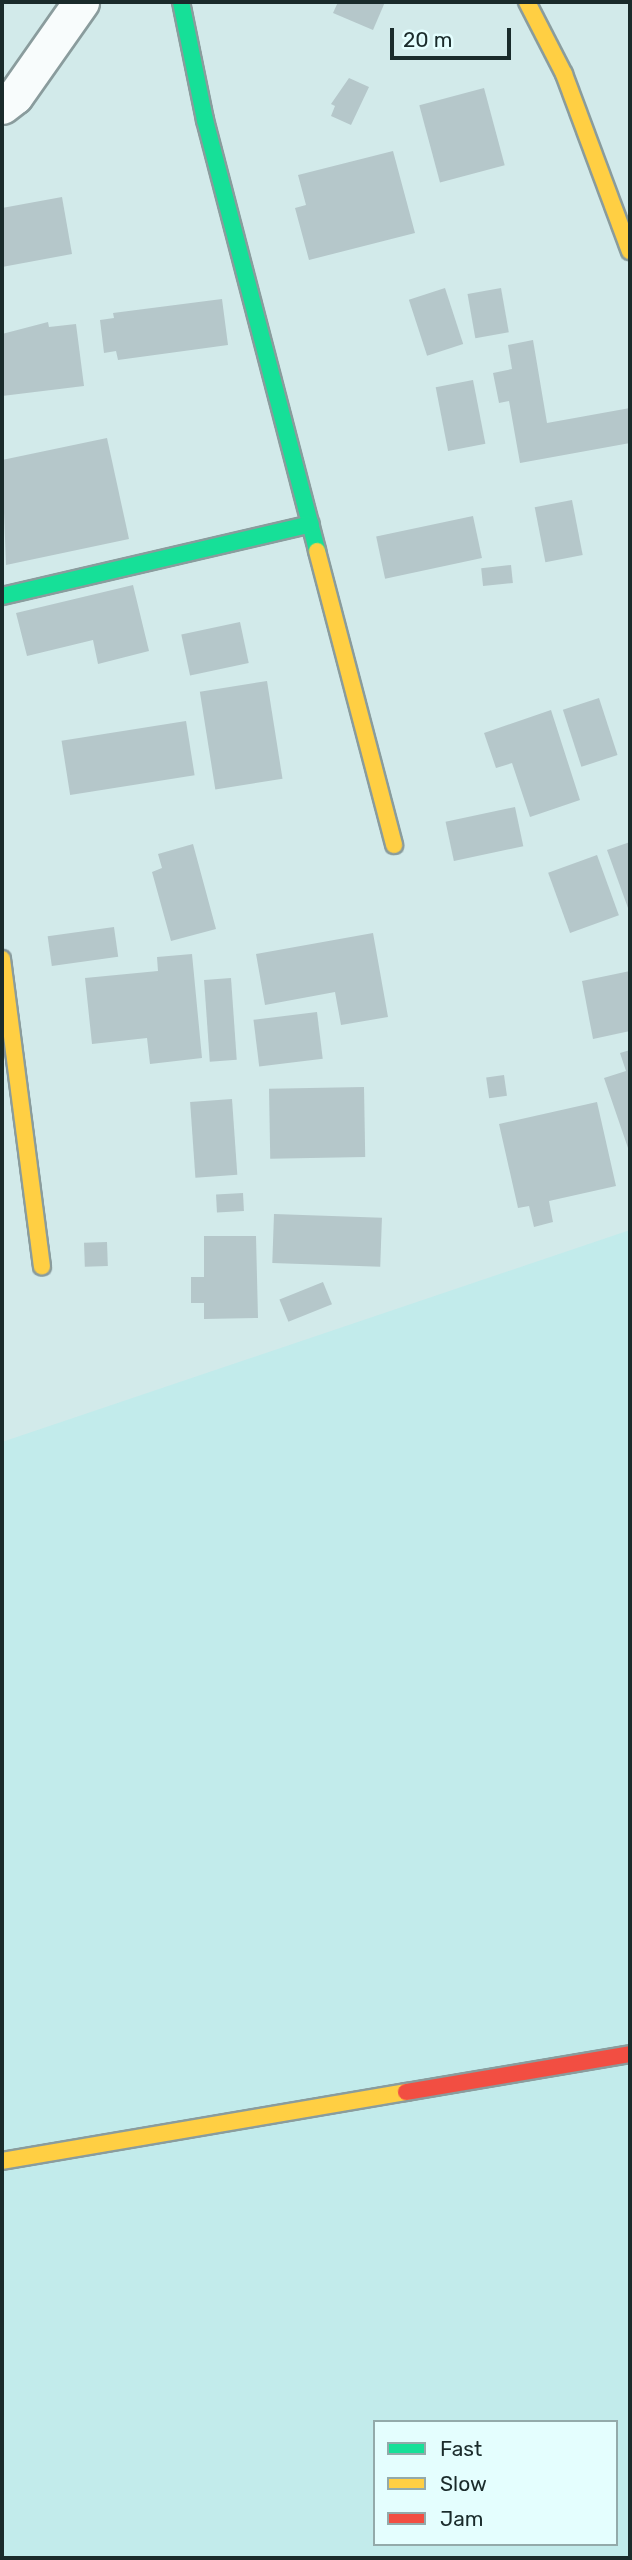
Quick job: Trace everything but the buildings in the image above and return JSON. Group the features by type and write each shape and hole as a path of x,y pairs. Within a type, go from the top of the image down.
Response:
{"street":[{"path":"2,106 15,96 81,2"},
{"path":"181,2 205,120 394,845"},
{"path":"527,2 564,74 630,251"},
{"path":"2,596 311,524"},
{"path":"2,959 42,1266"},
{"path":"2,2161 630,2054"}],"shaded area":[{"path":"630,1230 630,2558 2,2558 2,1442"}],"traffic: fast":[{"path":"181,2 205,120 317,551"},
{"path":"2,596 311,524"}],"traffic: slow":[{"path":"527,2 564,74 630,251"},
{"path":"317,551 394,845"},
{"path":"2,959 42,1266"},
{"path":"2,2161 406,2092"}],"traffic: jam":[{"path":"406,2092 630,2054"}]}
